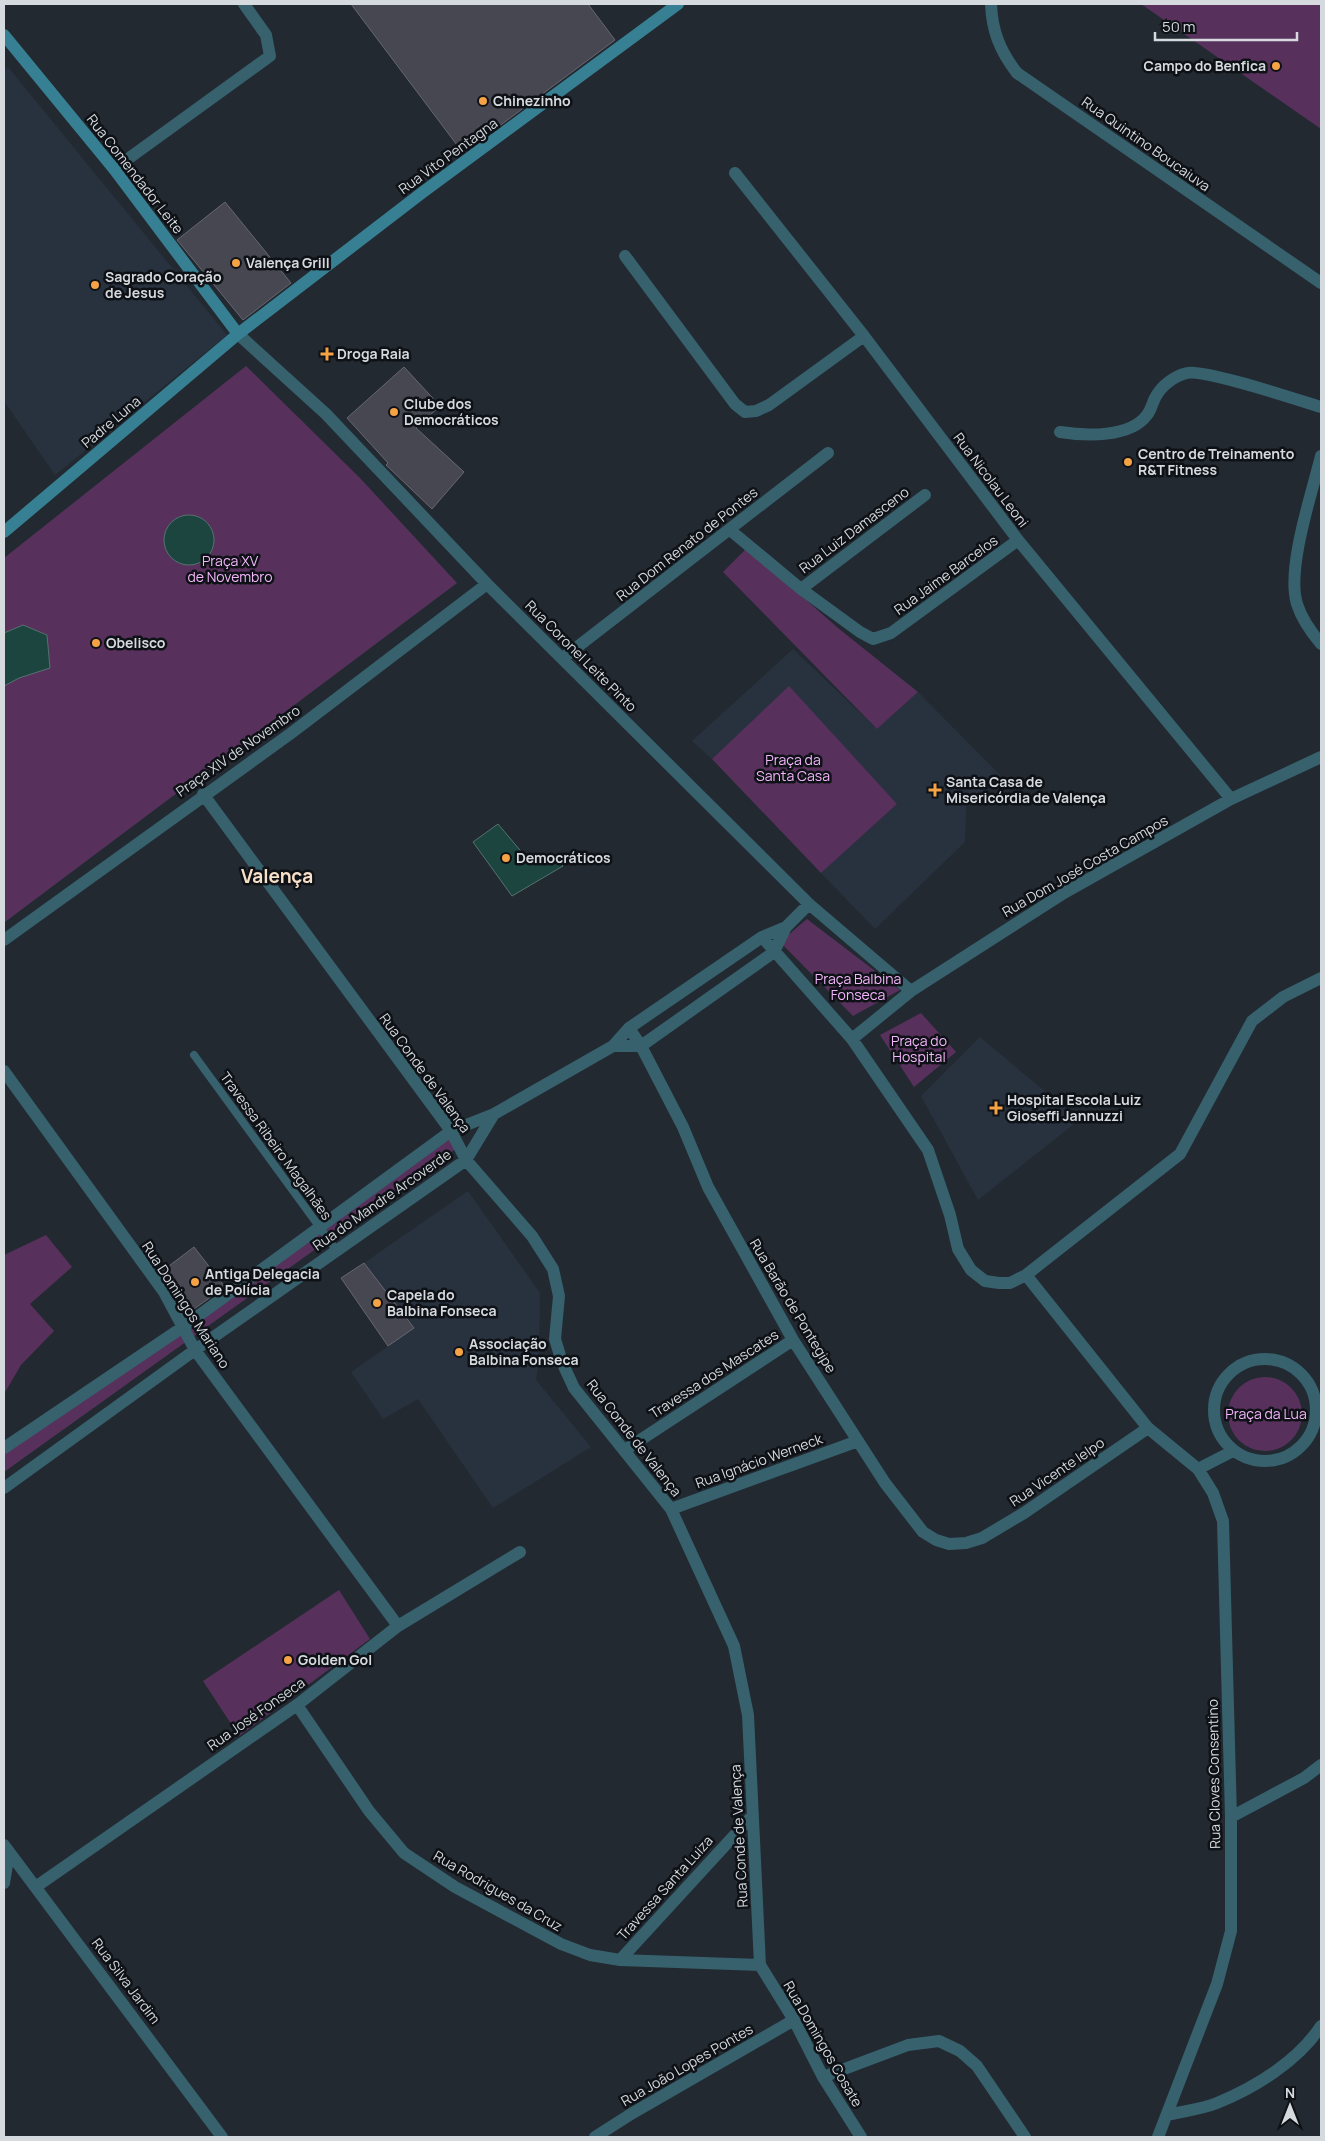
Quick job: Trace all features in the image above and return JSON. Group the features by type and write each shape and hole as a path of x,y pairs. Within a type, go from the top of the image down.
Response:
{"street":[{"path":"114,169 270,56 266,35 244,4"},
{"name":"Rua Vito Pentagna","path":"238,334 423,192 678,4"},
{"name":"Rua Quintino Boucaiuva","path":"991,4 996,40 1004,57 1017,73 1321,283"},
{"name":"Rua Comendador Leite","path":"4,35 114,169 238,334"},
{"name":"Rua Nicolau Leoni","path":"735,173 864,336 1018,540 1231,799"},
{"path":"625,256 734,404 745,412 756,411 769,406 864,336"},
{"name":"Padre Luna","path":"4,532 238,334"},
{"name":"Rua Coronel Leite Pinto","path":"238,334 326,414 487,584 809,904 911,991"},
{"path":"1060,432 1076,434 1100,433 1124,430 1140,424 1148,414 1156,396 1172,379 1190,372 1217,377 1321,407"},
{"name":"Rua Dom Renato de Pontes","path":"563,658 828,453"},
{"path":"1321,456 1302,535 1294,585 1297,604 1307,627 1321,644"},
{"name":"Rua Luiz Damasceno","path":"801,589 925,495"},
{"path":"730,530 801,589"},
{"name":"Rua Jaime Barcelos","path":"801,589 860,632 873,639 891,633 1018,540"},
{"name":"Praça XIV de Novembro","path":"4,940 203,794 290,734 487,584"},
{"name":"Rua Dom José Costa Campos","path":"852,1039 911,991 1064,892 1231,799 1321,757"},
{"name":"Rua Conde de Valença","path":"203,794 451,1131 466,1160 532,1236 553,1269 560,1296 555,1339 562,1362 574,1388 671,1509 734,1646 748,1715 760,1965"},
{"name":"Rua do Mandre Arcoverde","path":"613,1046 641,1046 774,952 786,927 809,904"},
{"name":"Rua do Mandre Arcoverde","path":"4,1448 184,1328 451,1131 494,1114 613,1046 629,1028 762,937 786,927"},
{"path":"762,937 852,1039 928,1150 950,1215 958,1249 970,1270 985,1281 999,1283 1010,1283 1026,1275 1180,1154 1252,1020 1283,997 1321,978"},
{"name":"Rua Barão de Pontegipe","path":"629,1028 641,1046 683,1127 708,1187 793,1340 886,1483 923,1532 936,1540 949,1544 966,1543 982,1538"},
{"name":"Rua Domingos Mariano","path":"4,1071 164,1292 195,1350 398,1626"},
{"name":"Rua do Mandre Arcoverde","path":"4,1488 195,1350 466,1160 494,1114"},
{"name":"Rua Cloves Consentino","path":"1026,1275 1148,1428 1198,1469 1213,1493 1223,1521 1231,1817 1231,1931 1216,1984 1168,2115 1158,2137"},
{"name":"Travessa dos Mascates","path":"625,1450 793,1340"},
{"path":"1272,1359 1289,1364 1302,1374 1312,1388 1317,1405 1316,1422 1309,1438 1298,1451 1282,1459 1266,1462 1249,1459 1233,1451 1222,1439 1215,1423 1214,1406 1218,1390 1226,1376 1255,1360 1272,1359"},
{"name":"Rua Vicente Ielpo","path":"982,1538 1024,1513 1148,1428"},
{"name":"Rua Ignácio Werneck","path":"671,1509 858,1441"},
{"path":"1198,1469 1233,1451"},
{"name":"Rua José Fonseca","path":"37,1886 297,1705 398,1626 520,1552"},
{"name":"Rua Rodrigues da Cruz","path":"297,1705 369,1811 404,1853 455,1887 561,1944 590,1955 620,1960 760,1965"},
{"path":"1231,1817 1304,1778 1321,1765"},
{"name":"Travessa Santa Luiza","path":"620,1960 752,1815"},
{"path":"4,1883 6,1849"},
{"name":"Rua Silva Jardim","path":"6,1849 37,1886 222,2137"},
{"name":"Rua Domingos Cosate","path":"760,1965 794,2020 823,2078 861,2137"},
{"name":"Rua João Lopes Pontes","path":"595,2137 631,2114 794,2020"},
{"path":"1168,2115 1215,2104 1257,2084 1309,2045 1321,2026"},
{"path":"823,2078 908,2045 939,2041 960,2051 977,2066 1024,2137"}],"lane":[{"name":"Travessa Ribeiro Magalhães","path":"194,1055 337,1251"}],"shaded area":[{"name":"Sagrado Coração de Jesus","path":"8,67 227,335 55,475 4,401 4,71"},
{"path":"189,515 198,517 209,526 214,540 212,549 203,560 189,565 180,563 169,554 164,540 166,531 175,520"},
{"path":"23,625 47,635 50,668 19,678 4,686 4,633"},
{"name":"Santa Casa de Misericórdia de Valença","path":"793,649 877,729 918,692 1001,776 966,807 965,842 875,929 821,873 897,804 789,687 712,759 692,741"},
{"name":"Democráticos","path":"498,824 530,862 554,854 563,866 512,896 473,842"},
{"name":"Hospital Escola Luiz Gioseffi Jannuzzi","path":"980,1037 1079,1120 978,1200 921,1096"},
{"name":"Associação Balbina Fonseca","path":"468,1191 540,1293 539,1358 536,1380 591,1447 493,1508 418,1399 383,1419 351,1372 414,1328 364,1263"}],"green space":[{"name":"Campo do Benfica","path":"1141,4 1321,4 1321,129"},
{"name":"Praça XV de Novembro","path":"246,366 360,478 457,583 5,922 4,558"},
{"path":"747,548 838,628 918,692 877,729 723,572"},
{"name":"Praça da Santa Casa","path":"789,686 897,804 821,873 712,759"},
{"name":"Praça Balbina Fonseca","path":"807,919 900,990 853,1016 780,942"},
{"name":"Praça do Hospital","path":"921,1013 956,1052 914,1087 880,1035"},
{"path":"449,1136 457,1148 4,1472 4,1454 192,1326"},
{"path":"46,1235 72,1267 30,1304 54,1331 21,1365 4,1394 4,1255"},
{"name":"Praça da Lua","path":"1258,1377 1272,1377 1286,1383 1296,1393 1302,1407 1302,1421 1296,1435 1286,1445 1272,1451 1258,1451 1244,1445 1234,1435 1228,1421 1228,1407 1234,1393 1244,1383"},
{"name":"Golden Gol","path":"339,1590 370,1639 239,1736 203,1681"}],"building":[{"name":"Chinezinho","path":"351,4 588,4 615,40 463,153"},
{"name":"Valença Grill","path":"225,202 291,283 243,320 177,240"},
{"path":"404,367 440,406 416,428 464,472 432,509 386,465 388,463 347,418"},
{"name":"Antiga Delegacia de Polícia","path":"194,1247 225,1287 191,1311 161,1272"},
{"name":"Capela do Balbina Fonseca","path":"364,1263 414,1328 388,1346 341,1278"}],"place":[{"name":"Campo do Benfica","path":"1276,66"},
{"name":"Chinezinho","path":"483,101"},
{"name":"Valença Grill","path":"236,263"},
{"name":"Sagrado Coração de Jesus","path":"95,285"},
{"name":"Droga Raia","path":"327,354"},
{"name":"Clube dos Democráticos","path":"394,412"},
{"name":"Centro de Treinamento R&T Fitness","path":"1128,462"},
{"name":"Obelisco","path":"96,643"},
{"name":"Santa Casa de Misericórdia de Valença","path":"935,790"},
{"name":"Democráticos","path":"506,858"},
{"name":"Hospital Escola Luiz Gioseffi Jannuzzi","path":"996,1108"},
{"name":"Antiga Delegacia de Polícia","path":"195,1282"},
{"name":"Capela do Balbina Fonseca","path":"377,1303"},
{"name":"Associação Balbina Fonseca","path":"459,1352"},
{"name":"Golden Gol","path":"288,1660"}],"district":[{"name":"Valença","path":"277,876"}]}
